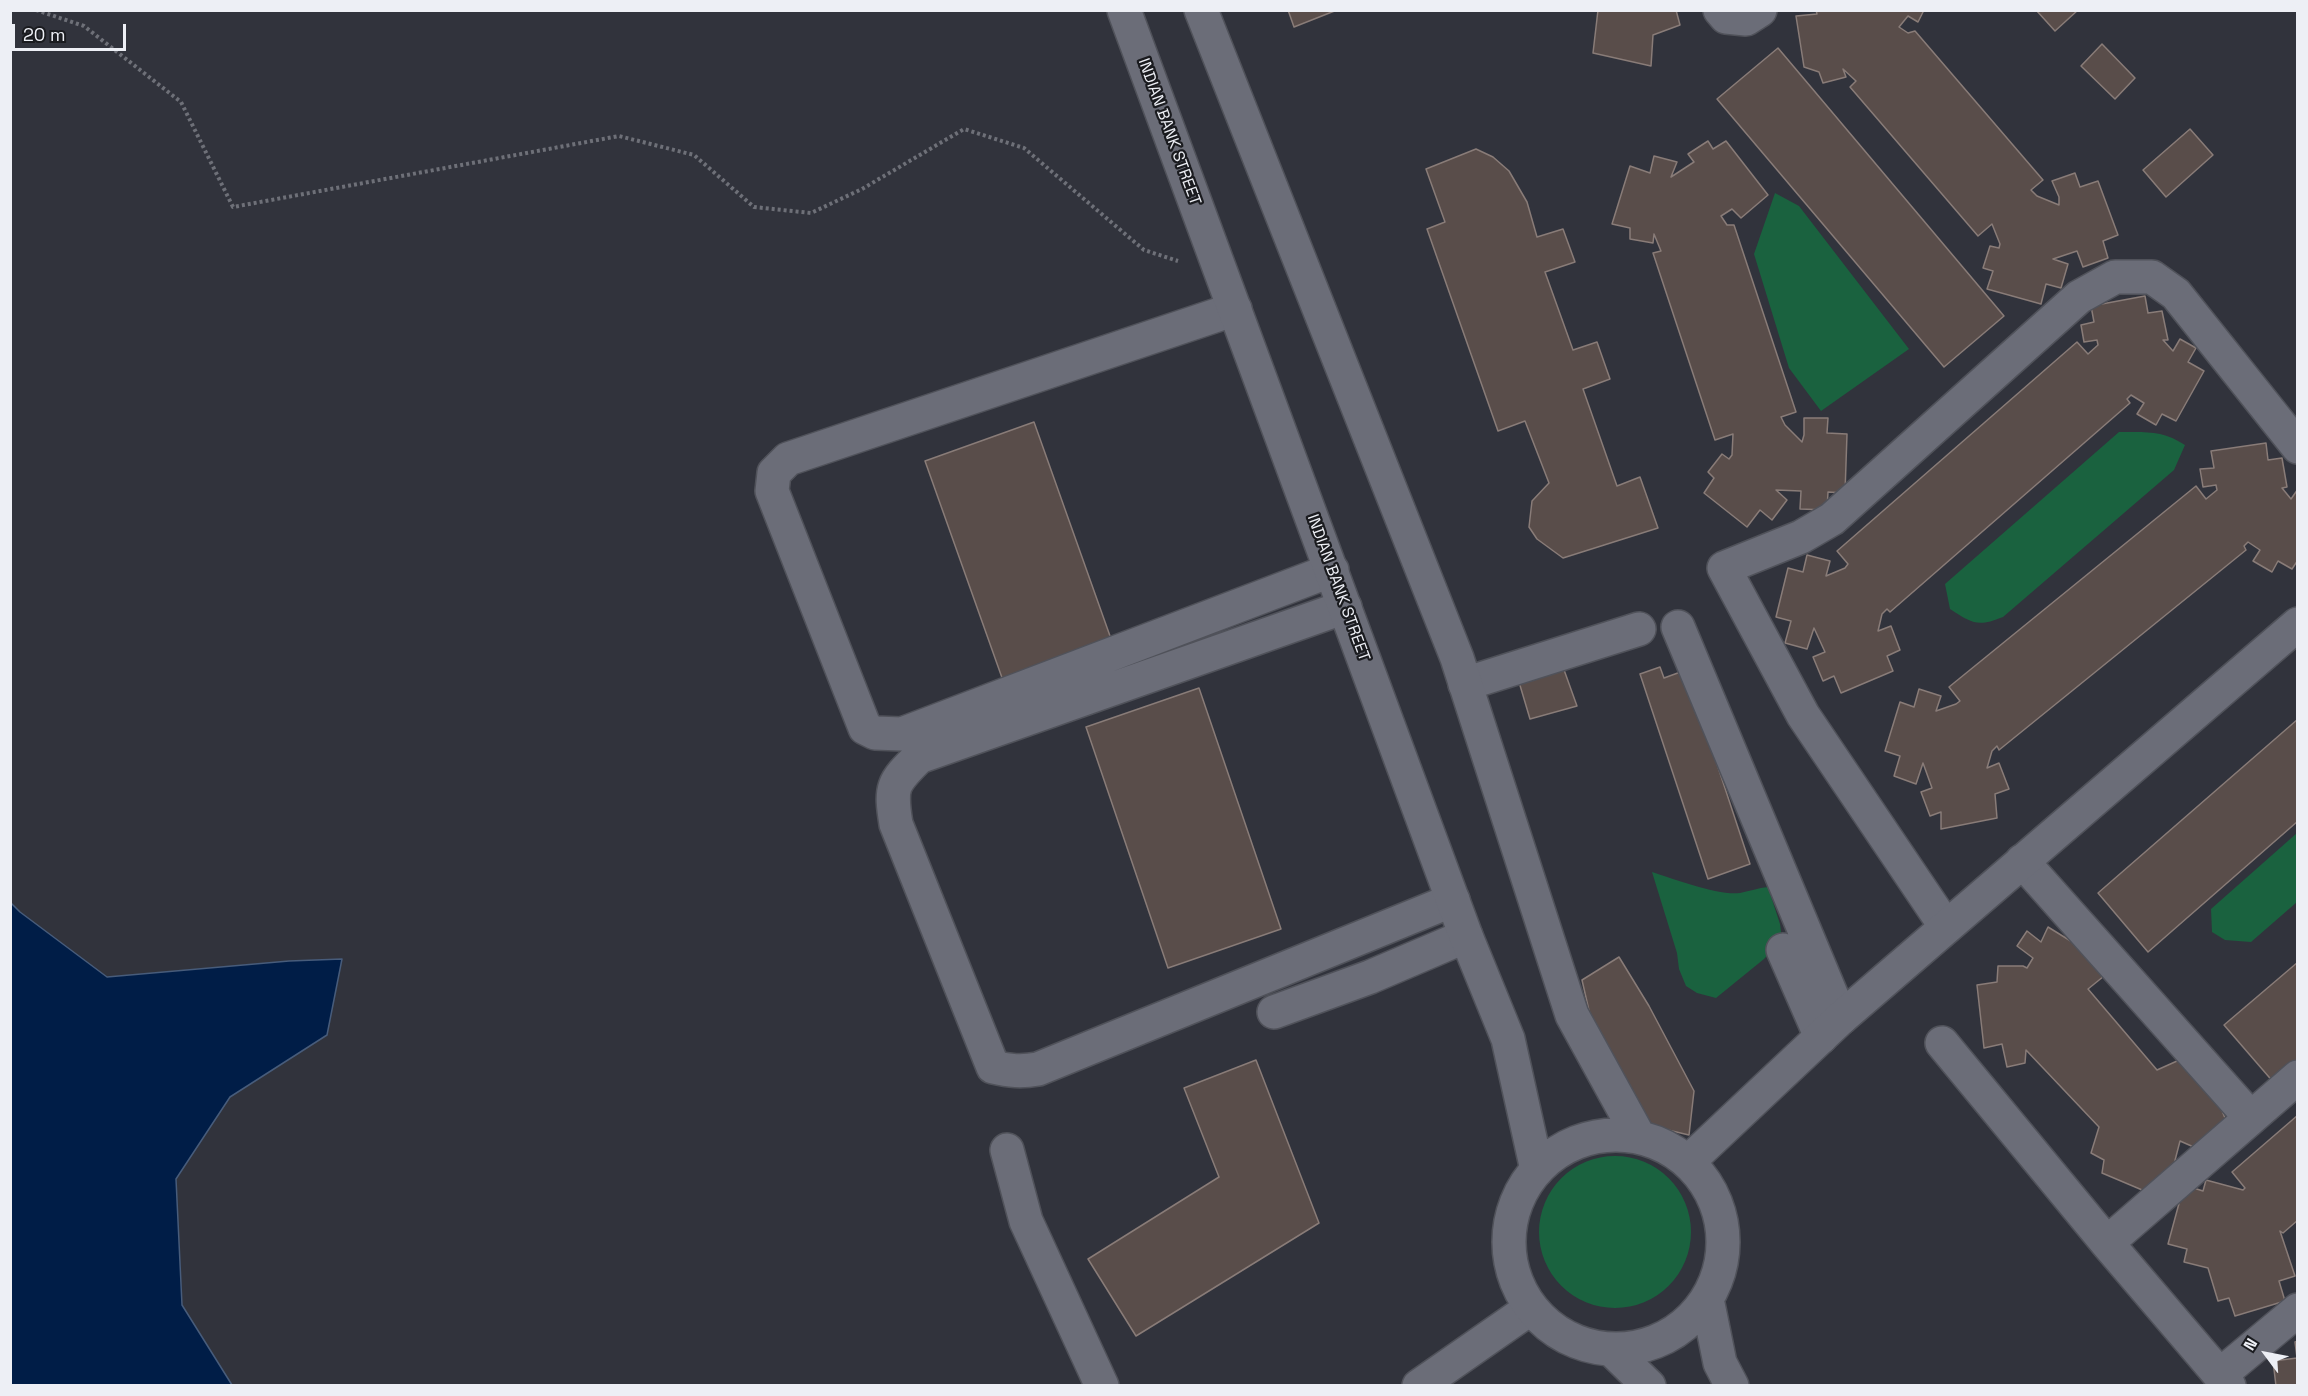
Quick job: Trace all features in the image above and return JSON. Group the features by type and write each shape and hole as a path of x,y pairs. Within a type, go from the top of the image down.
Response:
{"street":[{"name":"INDIAN BANK STREET","path":"1124,10 1466,936 1508,1039 1537,1170"},
{"path":"1201,10 1457,658 1572,1015 1639,1137"},
{"path":"1720,10 1726,17 1746,19 1760,10"},
{"path":"1946,927 1803,715 1724,568 1802,537 1832,519 2079,297 2115,277 2152,277 2176,294 2298,447"},
{"path":"1235,309 788,459 774,473 772,491 865,728 875,734 902,734 1332,570"},
{"path":"1345,607 919,756 901,774 895,784 892,799 896,824 993,1067 1010,1071 1023,1072 1038,1069 1453,900"},
{"path":"1688,1162 1831,1027 2298,624"},
{"path":"1678,627 1831,1027"},
{"path":"1465,684 1639,629"},
{"path":"2022,861 2251,1118"},
{"path":"1274,1012 1370,977 1466,936"},
{"path":"1783,950 1831,1027"},
{"path":"1942,1043 2107,1244 2225,1380 2298,1310"},
{"path":"2107,1244 2298,1077"},
{"path":"1611,1135 1639,1137 1673,1151 1688,1162 1711,1191 1723,1227 1721,1264 1707,1299 1682,1327 1649,1344 1612,1350 1593,1347 1558,1333 1543,1322 1531,1308 1514,1275 1510,1257 1511,1220 1525,1185 1550,1157 1583,1140 1611,1135"},
{"path":"1007,1150 1026,1221 1102,1386"},
{"path":"1707,1299 1720,1364 1732,1386"},
{"path":"1419,1386 1531,1308"},
{"path":"1612,1350 1648,1386"}],"path":[{"path":"36,10 84,26 181,102 233,207 619,136 694,155 754,207 812,213 862,189 963,129 1024,148 1144,250 1223,276"}],"green space":[{"path":"1775,193 1799,206 1909,349 1821,411 1789,368 1754,254"},
{"path":"2119,432 2161,434 2185,445 2174,470 2003,617 1981,623 1970,621 1950,609 1945,584"},
{"path":"2297,833 2297,902 2251,942 2225,940 2212,932 2211,909"},
{"path":"1652,872 1721,892 1740,893 1768,887 1780,924 1782,939 1764,959 1716,998 1697,993 1686,986 1679,969 1677,953"},
{"path":"1615,1156 1644,1162 1657,1169 1668,1179 1678,1190 1685,1203 1691,1232 1685,1261 1678,1274 1668,1285 1657,1295 1644,1302 1615,1308 1586,1302 1573,1295 1562,1285 1552,1274 1545,1261 1539,1232 1545,1203 1552,1190 1562,1179 1573,1169 1586,1162"}],"water":[{"path":"11,903 107,977 289,961 342,959 327,1035 230,1097 176,1179 182,1305 232,1385 11,1385"}],"building":[{"path":"1288,10 1337,10 1294,27"},
{"path":"1598,10 1676,10 1680,25 1653,35 1651,66 1593,53"},
{"path":"1816,10 1924,10 1918,22 1908,16 1899,27 1908,33 1915,31 2043,180 2031,190 2037,196 2059,205 2059,197 2052,181 2075,173 2080,187 2098,181 2118,235 2103,241 2108,258 2083,267 2077,251 2053,259 2068,264 2061,288 2046,284 2041,304 1987,289 1993,271 1983,268 1990,246 1999,248 2000,244 1992,224 1978,236 1850,87 1856,81 1843,69 1846,77 1823,83 1819,72 1804,67 1796,16 1817,14"},
{"path":"2036,10 2078,10 2055,31"},
{"path":"2102,44 2135,78 2115,99 2081,66"},
{"path":"1778,48 2004,316 1944,367 1717,99"},
{"path":"2190,129 2213,155 2166,197 2143,170"},
{"path":"1708,141 1713,149 1726,141 1768,195 1741,218 1732,209 1721,216 1727,225 1734,225 1796,412 1781,417 1785,425 1802,442 1804,418 1828,418 1827,433 1847,434 1845,493 1828,492 1827,510 1800,509 1801,491 1776,490 1787,500 1772,520 1760,510 1747,527 1704,493 1714,478 1708,472 1722,454 1729,459 1732,455 1733,434 1715,440 1653,253 1661,251 1654,234 1653,243 1630,239 1630,228 1612,224 1630,166 1650,173 1654,156 1677,162 1671,177 1694,162 1688,154"},
{"path":"1476,149 1493,157 1509,171 1527,202 1537,237 1563,229 1575,262 1545,272 1573,350 1597,342 1610,379 1583,389 1617,486 1640,477 1658,528 1563,558 1537,539 1529,527 1532,501 1549,483 1525,421 1498,431 1427,229 1445,222 1426,169"},
{"path":"2145,296 2148,313 2162,311 2168,340 2163,340 2173,351 2180,339 2196,348 2188,362 2204,371 2176,421 2162,414 2156,425 2137,414 2144,403 2131,395 2127,399 2130,403 1890,612 1887,609 1882,614 1878,631 1891,626 1900,650 1887,656 1893,671 1841,693 1834,676 1823,681 1813,657 1825,652 1814,628 1807,649 1785,643 1791,621 1776,617 1788,568 1803,572 1807,555 1830,561 1826,576 1845,568 1848,564 1837,551 2077,342 2088,354 2098,345 2097,340 2084,342 2081,325 2094,322 2091,306"},
{"path":"1034,422 1115,650 1006,689 925,461"},
{"path":"2266,443 2268,460 2282,458 2287,487 2282,488 2291,499 2298,489 2298,560 2292,569 2278,561 2272,572 2253,561 2260,550 2248,542 2244,546 2246,550 1999,750 1997,746 1992,751 1987,768 1999,763 2009,789 1995,794 1997,818 1941,829 1941,812 1930,816 1921,792 1932,788 1923,763 1916,784 1894,776 1900,756 1885,751 1900,702 1914,707 1919,689 1941,696 1936,711 1956,704 1960,701 1949,687 2196,486 2206,499 2217,490 2216,485 2203,487 2200,469 2214,468 2211,451"},
{"path":"1563,667 1577,706 1530,719 1519,682"},
{"path":"1660,667 1664,678 1686,670 1750,864 1708,879 1640,674"},
{"path":"1199,688 1281,929 1168,968 1086,727"},
{"path":"2298,719 2298,821 2148,952 2098,893"},
{"path":"2048,927 2095,956 2109,972 2088,989 2157,1070 2186,1057 2189,1073 2205,1069 2227,1123 2196,1148 2180,1141 2172,1172 2162,1173 2154,1195 2102,1173 2104,1160 2091,1153 2099,1127 2026,1050 2025,1063 2007,1067 2002,1044 1984,1048 1977,985 1997,982 1998,966 2027,968 2033,958 2017,946 2027,931 2041,942"},
{"path":"1619,957 1649,1006 1694,1091 1689,1135 1651,1126 1593,1028 1582,980"},
{"path":"2298,962 2298,1065 2275,1084 2224,1025"},
{"path":"1256,1060 1319,1223 1136,1336 1088,1259 1219,1177 1184,1088"},
{"path":"2298,1115 2298,1220 2283,1233 2280,1231 2295,1276 2279,1281 2285,1301 2235,1316 2229,1298 2218,1301 2208,1268 2184,1262 2187,1249 2168,1244 2184,1185 2203,1191 2206,1180 2243,1190 2245,1188 2232,1172"},
{"path":"2298,1341 2298,1386 2276,1386 2273,1361 2297,1358 2295,1342"}]}
